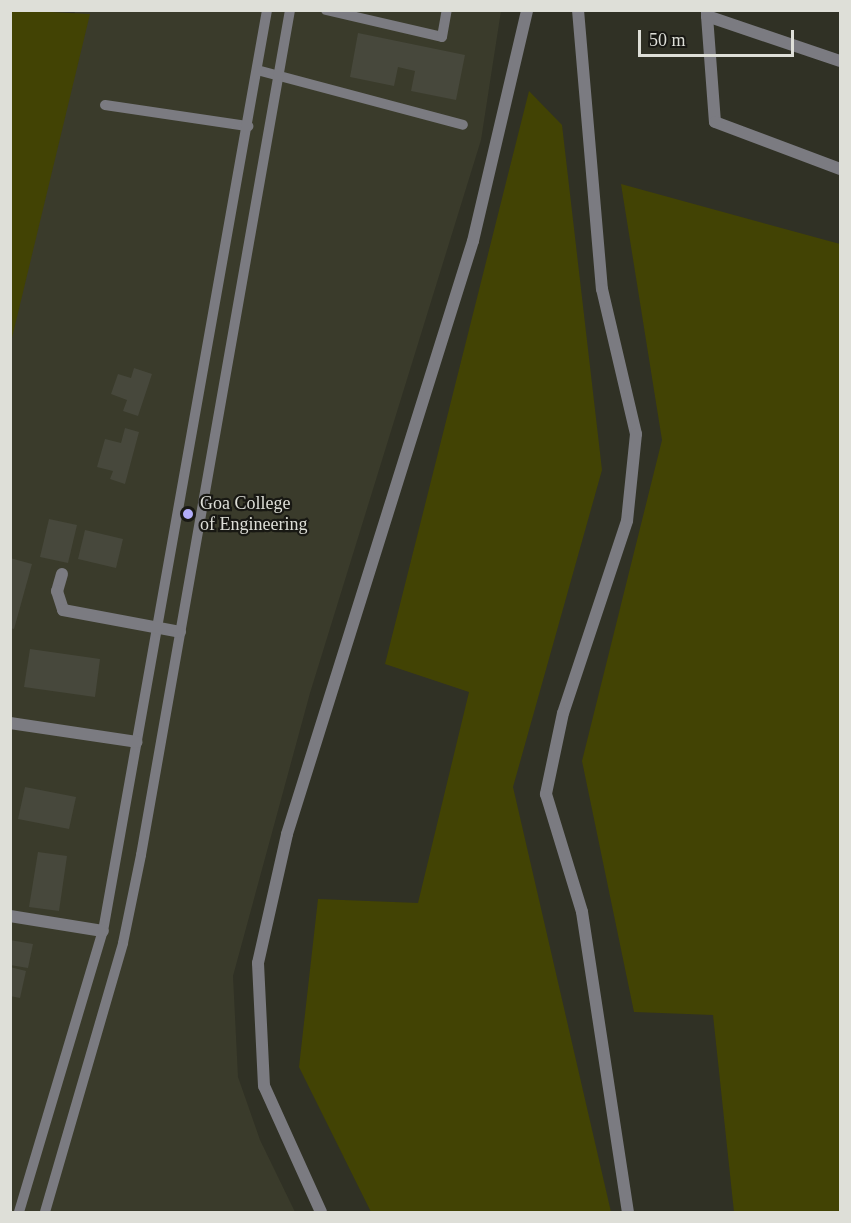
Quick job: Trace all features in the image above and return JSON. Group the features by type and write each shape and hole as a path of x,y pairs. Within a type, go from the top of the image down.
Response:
{"street":[{"path":"321,1212 264,1086 258,963 287,834 473,241 527,10"},
{"path":"578,10 602,289 636,434 627,521 563,713 546,794 582,912 628,1212"},
{"path":"840,61 707,13 715,122 840,169"},
{"path":"62,574 57,591 63,610 180,632"},
{"path":"10,723 137,742"},
{"path":"10,916 103,931"}],"lane":[{"path":"19,1212 103,931 267,10"},
{"path":"45,1212 123,943 290,10"},
{"path":"326,10 442,36 447,10"},
{"path":"256,70 463,125"},
{"path":"105,105 248,126"}],"shaded area":[{"path":"10,11 90,14 11,342"},
{"name":"Goa College of Engineering","path":"75,11 501,11 481,140 310,693 233,976 238,1077 260,1140 295,1212 11,1212 11,335"},
{"path":"529,91 562,125 602,470 513,787 611,1212 371,1212 299,1067 318,899 418,903 469,692 385,664"},
{"path":"621,184 840,244 840,1212 734,1212 713,1015 634,1012 582,761 662,440"}],"building":[{"path":"358,33 465,55 456,100 411,91 415,71 398,67 394,86 350,77"},
{"path":"134,368 152,374 138,416 123,411 127,400 111,394 118,374 131,378"},
{"path":"125,428 139,432 125,484 110,479 113,471 97,467 105,439 121,443"},
{"path":"49,519 77,525 68,563 40,557"},
{"path":"85,530 123,539 116,568 78,559"},
{"path":"10,558 32,564 14,629 10,628"},
{"path":"30,649 100,659 95,697 24,687"},
{"path":"25,787 76,797 69,829 18,819"},
{"path":"38,852 67,856 59,911 29,907"},
{"path":"10,940 33,944 28,968 10,965"},
{"path":"10,967 26,971 20,998 10,996"}],"place":[{"name":"Goa College of Engineering","path":"188,514"}]}
